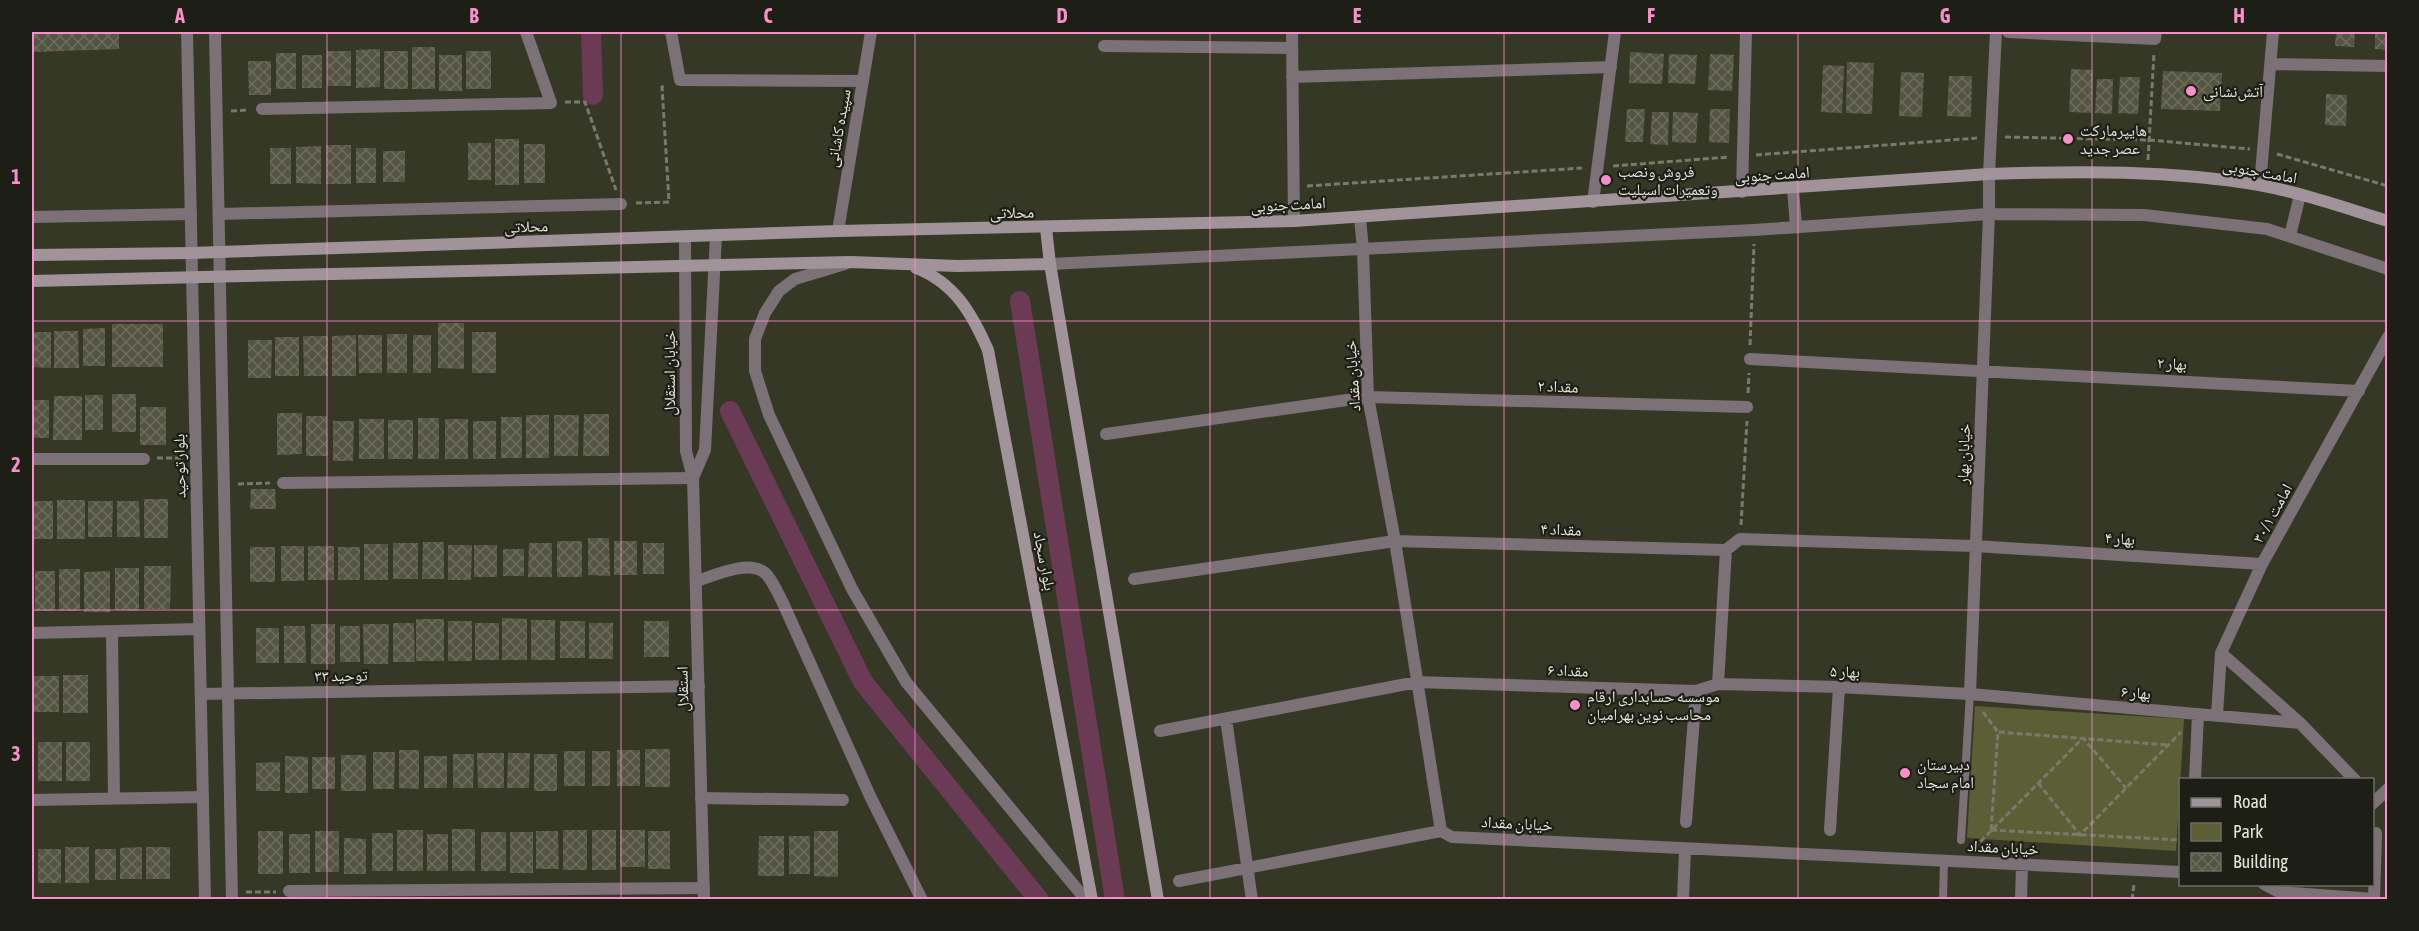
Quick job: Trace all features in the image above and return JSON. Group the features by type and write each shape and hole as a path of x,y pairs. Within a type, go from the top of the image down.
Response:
{"main road":[{"name":"امامت جنوبی","path":"1046,228 1294,221 1989,174 2148,172 2260,185 2388,221"},
{"name":"محلاتی","path":"32,255 838,231 1046,228 1050,264"},
{"path":"32,281 685,268 851,262 1050,264 1158,900"},
{"name":"بلوار سجاد","path":"906,264 930,273 964,303 988,351 1092,900"}],"street":[{"name":"بلوار توحید","path":"187,32 205,900"},
{"path":"215,32 232,896"},
{"path":"262,109 551,103 526,32"},
{"path":"671,32 680,80 863,81"},
{"name":"سپیده کاشانی","path":"838,231 871,32"},
{"path":"1292,32 1294,221"},
{"path":"1593,202 1615,32"},
{"path":"1742,192 1746,32"},
{"name":"خیابان بهار","path":"1970,694 1996,32"},
{"path":"2008,32 2155,35"},
{"path":"2260,185 2273,32"},
{"path":"1104,46 1292,48"},
{"path":"2271,64 2388,66"},
{"path":"1292,77 1611,66"},
{"path":"1793,189 1796,226"},
{"path":"2290,236 2300,195"},
{"path":"219,214 621,204"},
{"path":"32,217 191,214"},
{"path":"1050,264 1754,230 1989,214 2144,215 2267,229 2388,269"},
{"name":"خیابان مقداد","path":"1360,217 1368,397 1395,541 1441,831 1452,837 2179,872"},
{"path":"283,483 693,478 705,450 717,236"},
{"name":"خیابان استقلال","path":"685,237 686,451 693,478"},
{"path":"851,262 795,279 780,291 765,313 755,339 754,371 769,415 852,589 906,682 1086,900"},
{"name":"امامت ۳۰/۱","path":"2217,715 2221,653 2262,564 2388,337"},
{"name":"بهار ۲","path":"1750,358 2359,391"},
{"name":"مقداد ۲","path":"1106,434 1368,397 1747,407"},
{"path":"32,459 144,459"},
{"name":"استقلال","path":"693,478 704,894"},
{"path":"1718,684 1726,550 1740,539"},
{"name":"بهار ۴","path":"1740,539 1976,546 2262,564"},
{"name":"مقداد ۴","path":"1134,579 1395,541 1726,550"},
{"path":"696,581 738,569 756,568 766,574 782,601 871,798 922,900"},
{"path":"32,633 199,629"},
{"path":"112,632 114,798"},
{"path":"2221,653 2300,723 2353,778"},
{"name":"مقداد ۶","path":"1160,732 1417,682 1696,691 1718,684"},
{"name":"بهار ۵","path":"1718,684 1839,687 1970,694"},
{"name":"توحید ۳۳","path":"201,694 699,686"},
{"path":"1830,830 1839,687"},
{"path":"1686,822 1696,691"},
{"name":"بهار ۶","path":"1970,694 2300,723"},
{"path":"2195,778 2198,714"},
{"path":"1226,718 1252,900"},
{"path":"2374,801 2388,789"},
{"path":"32,800 203,797"},
{"path":"702,798 843,800"},
{"path":"1179,881 1441,831"},
{"path":"2266,886 2279,892 2374,899 2376,833"},
{"path":"1683,900 1685,849"},
{"path":"2021,900 2022,865"},
{"path":"289,891 497,895 704,894"}],"lane":[{"path":"1961,840 1970,694"},
{"path":"1943,900 1944,861"}],"path":[{"path":"2148,172 2155,35"},
{"path":"551,103 585,102 621,204 669,202 662,87 680,80"},
{"path":"217,111 262,109"},
{"path":"1294,187 1598,167 1991,137 2149,140 2263,150 2388,186"},
{"path":"1740,539 1754,230"},
{"path":"144,459 196,458"},
{"path":"224,485 283,483"},
{"path":"1970,694 1998,732 1992,830"},
{"path":"2080,835 2198,714"},
{"path":"1998,732 2168,745"},
{"path":"1992,830 2083,738"},
{"path":"2083,738 2126,788"},
{"path":"2038,783 2080,835"},
{"path":"1992,830 2179,840"},
{"path":"232,896 289,891"}],"green space":[{"path":"1975,706 2184,719 2176,851 1967,838"}],"building":[{"path":"32,32 119,32 119,49 32,52"},
{"path":"2336,32 2355,32 2354,47 2335,46"},
{"path":"2375,32 2388,32 2388,50 2375,49"},
{"path":"412,47 435,47 435,89 412,89"},
{"path":"380,49 380,87 356,88 356,50"},
{"path":"327,51 351,51 351,86 327,86"},
{"path":"384,51 408,51 408,89 384,89"},
{"path":"466,51 491,51 491,89 466,89"},
{"path":"1630,52 1664,54 1662,84 1629,83"},
{"path":"276,53 296,53 296,89 276,89"},
{"path":"1669,54 1697,55 1695,84 1668,83"},
{"path":"1710,54 1734,55 1732,91 1708,90"},
{"path":"302,55 322,55 322,88 302,88"},
{"path":"439,55 462,55 462,91 439,91"},
{"path":"248,61 271,61 271,95 249,95"},
{"path":"1847,62 1874,63 1872,114 1846,113"},
{"path":"1823,65 1844,66 1842,113 1821,112"},
{"path":"2071,69 2093,70 2091,113 2069,112"},
{"name":"آتش‌نشانی","path":"2163,71 2222,73 2220,111 2161,109"},
{"path":"1901,72 1924,73 1922,117 1899,116"},
{"path":"1949,76 1972,76 1971,117 1947,116"},
{"path":"2120,77 2140,77 2138,114 2118,113"},
{"path":"2097,79 2113,79 2112,114 2095,113"},
{"path":"2326,94 2347,95 2346,126 2325,125"},
{"path":"1627,109 1645,109 1643,142 1625,142"},
{"path":"1710,109 1730,109 1729,143 1709,142"},
{"path":"1652,112 1669,112 1668,145 1650,144"},
{"path":"1673,112 1698,113 1696,143 1672,142"},
{"path":"495,139 519,139 519,185 495,185"},
{"path":"468,143 491,143 491,180 468,180"},
{"path":"524,144 545,144 545,183 524,183"},
{"path":"326,145 351,145 351,184 326,184"},
{"path":"321,146 321,184 296,183 296,147"},
{"path":"270,148 291,148 291,184 270,184"},
{"path":"356,148 376,148 376,183 356,183"},
{"path":"383,151 405,151 405,182 383,182"},
{"path":"438,323 464,323 464,369 438,368"},
{"path":"112,324 163,324 163,367 112,367"},
{"path":"105,328 105,366 83,366 83,329"},
{"path":"54,331 78,331 79,368 54,368"},
{"path":"32,332 51,332 51,368 32,367"},
{"path":"472,332 496,332 496,373 472,373"},
{"path":"387,334 407,334 407,373 387,373"},
{"path":"356,335 356,376 332,376 332,336"},
{"path":"358,335 382,335 382,373 359,373"},
{"path":"413,335 431,335 431,373 413,373"},
{"path":"303,336 328,336 328,376 304,376"},
{"path":"275,337 299,337 299,376 275,376"},
{"path":"248,340 272,340 271,378 248,378"},
{"path":"112,394 136,394 136,432 112,432"},
{"path":"85,395 103,395 103,430 85,430"},
{"path":"54,396 82,396 82,440 53,440"},
{"path":"32,400 49,400 49,438 32,438"},
{"path":"140,407 166,407 166,445 140,445"},
{"path":"277,413 302,413 302,454 277,455"},
{"path":"584,414 609,414 609,456 583,456"},
{"path":"526,415 549,415 549,458 526,458"},
{"path":"554,415 579,415 578,456 554,456"},
{"path":"306,416 327,416 328,456 306,456"},
{"path":"501,417 522,417 522,458 501,458"},
{"path":"418,418 439,418 439,459 418,459"},
{"path":"359,419 384,419 384,459 359,459"},
{"path":"445,419 468,419 468,459 445,459"},
{"path":"388,420 413,420 413,459 388,459"},
{"path":"333,421 354,421 353,461 333,461"},
{"path":"473,421 496,421 496,459 473,459"},
{"path":"251,489 275,489 276,509 250,509"},
{"path":"144,499 168,499 168,538 144,538"},
{"path":"57,500 85,500 85,539 57,539"},
{"path":"32,501 53,501 53,539 32,539"},
{"path":"88,501 113,501 112,537 88,537"},
{"path":"117,501 139,501 140,537 117,537"},
{"path":"588,538 609,538 610,576 588,575"},
{"path":"557,541 582,541 582,577 557,577"},
{"path":"614,541 637,541 637,575 614,575"},
{"path":"423,542 444,542 444,579 422,579"},
{"path":"393,543 418,543 418,579 393,579"},
{"path":"529,543 552,543 552,577 528,577"},
{"path":"643,543 664,543 664,574 643,574"},
{"path":"364,544 388,544 388,580 364,580"},
{"path":"448,545 472,545 471,580 448,580"},
{"path":"474,545 497,545 497,577 474,577"},
{"path":"281,546 304,546 304,581 281,581"},
{"path":"308,546 334,546 334,580 308,580"},
{"path":"250,547 275,547 275,582 250,582"},
{"path":"338,547 360,547 360,580 338,580"},
{"path":"503,549 524,549 524,576 503,576"},
{"path":"144,566 171,566 170,609 144,609"},
{"path":"115,568 139,568 139,611 115,610"},
{"path":"59,569 80,569 80,611 59,611"},
{"path":"35,571 55,571 55,611 35,611"},
{"path":"110,571 110,612 84,612 84,572"},
{"path":"502,618 527,619 527,660 502,660"},
{"path":"416,619 444,619 444,661 416,661"},
{"path":"531,620 555,620 555,660 531,660"},
{"path":"448,621 472,621 472,661 448,661"},
{"path":"560,621 585,621 585,658 560,658"},
{"path":"644,621 669,621 669,657 644,657"},
{"path":"393,623 414,623 415,662 393,662"},
{"path":"475,623 499,623 499,660 475,660"},
{"path":"589,623 613,623 613,659 589,659"},
{"path":"311,624 335,624 335,664 311,664"},
{"path":"363,624 389,624 388,664 364,664"},
{"path":"284,626 305,626 306,663 284,663"},
{"path":"340,626 360,626 360,662 340,662"},
{"path":"256,628 279,628 279,663 256,663"},
{"path":"63,675 88,675 88,713 63,713"},
{"path":"34,676 59,676 59,712 34,712"},
{"path":"38,742 62,742 62,781 38,781"},
{"path":"66,742 90,742 90,781 66,781"},
{"path":"645,749 670,749 670,787 645,787"},
{"path":"399,750 419,750 419,789 399,788"},
{"path":"617,750 640,750 640,786 617,786"},
{"path":"564,751 585,751 585,786 564,786"},
{"path":"592,751 610,751 610,786 592,786"},
{"path":"373,752 395,752 394,789 373,789"},
{"path":"477,753 504,753 504,788 478,788"},
{"path":"508,753 530,753 529,788 507,788"},
{"path":"453,754 474,754 473,788 453,788"},
{"path":"534,754 557,754 557,791 534,791"},
{"path":"341,755 366,755 366,791 341,791"},
{"path":"285,756 308,757 308,793 285,793"},
{"path":"424,756 447,756 447,788 424,788"},
{"path":"312,757 335,757 335,789 312,789"},
{"path":"280,762 280,791 256,791 256,763"},
{"path":"452,829 475,829 475,871 452,871"},
{"path":"397,830 423,830 423,871 397,871"},
{"path":"563,830 587,830 587,870 563,870"},
{"path":"592,830 616,830 616,870 592,870"},
{"path":"620,830 645,830 645,867 620,867"},
{"path":"258,831 283,831 283,874 258,874"},
{"path":"315,831 339,831 339,872 315,872"},
{"path":"536,831 558,831 559,869 536,869"},
{"path":"648,831 670,831 670,869 648,869"},
{"path":"814,831 838,831 838,877 814,876"},
{"path":"481,832 506,832 506,871 481,871"},
{"path":"510,832 533,832 533,873 510,873"},
{"path":"372,833 393,833 393,871 372,871"},
{"path":"289,834 310,834 310,873 289,873"},
{"path":"427,834 448,834 448,871 427,871"},
{"path":"759,836 784,836 784,876 758,876"},
{"path":"789,836 810,836 810,874 789,874"},
{"path":"344,838 366,839 366,874 344,874"},
{"path":"65,847 89,847 89,883 65,883"},
{"path":"142,847 142,879 120,879 120,848"},
{"path":"146,847 170,847 170,879 146,879"},
{"path":"38,849 61,849 61,883 38,883"},
{"path":"95,849 116,849 116,880 95,880"}],"waterway":[{"path":"591,32 593,95"},
{"path":"1020,301 1115,900"},
{"path":"730,411 863,682 1039,900"}],"place":[{"name":"آتش‌نشانی","path":"2191,91"},
{"name":"هایپرمارکت عصر جدید","path":"2068,139"},
{"name":"فروش ونصب وتعمیرات اسپلیت","path":"1606,180"},
{"name":"موسسه حسابداری ارقام محاسب نوین بهرامیان","path":"1575,705"},
{"name":"دبیرستان امام سجاد","path":"1905,773"}]}
